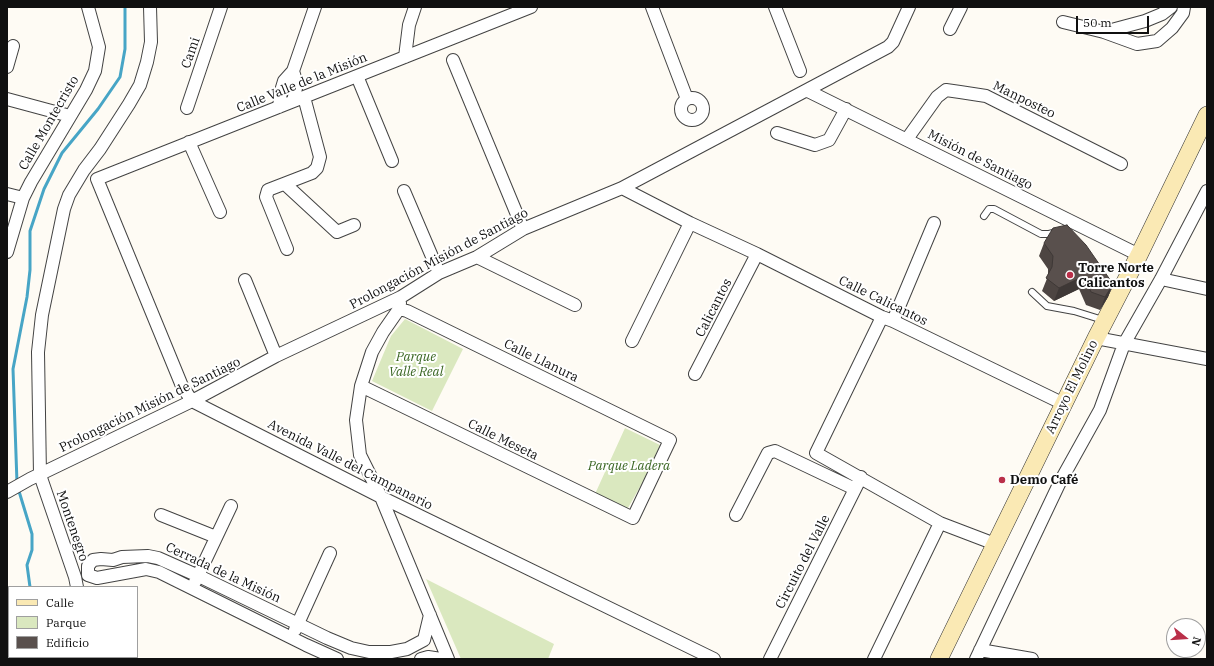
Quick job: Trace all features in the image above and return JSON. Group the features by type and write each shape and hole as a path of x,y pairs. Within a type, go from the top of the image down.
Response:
{"street":[{"name":"Calle Montecristo","path":"7,252 24,198 42,162 95,71 99,55 99,47 88,7"},
{"name":"Prolongación Misión de Santiago","path":"150,7 151,42 140,85 100,149 74,186 64,209 42,315 38,352 35,477 192,401 276,356 400,303 439,274 477,257 523,229 622,188 808,91 888,47 893,42 908,7"},
{"name":"Cami","path":"187,108 221,7"},
{"path":"279,107 280,91 284,81 293,71 315,7"},
{"path":"401,58 402,34 409,25 415,7"},
{"name":"Calle Valle de la Misión","path":"96,179 531,7"},
{"path":"652,7 687,99"},
{"path":"775,7 800,71"},
{"path":"950,29 961,7"},
{"path":"1104,32 1146,21 1162,14 1171,7"},
{"path":"1063,22 1104,32 1137,44 1157,41 1172,28 1183,13 1184,7"},
{"path":"7,67 13,46"},
{"path":"453,60 523,229"},
{"path":"287,249 266,197 268,190 312,174 317,168 320,157 312,126 298,99 297,84 293,71"},
{"path":"358,76 392,161"},
{"name":"Manposteo","path":"907,139 937,97 946,90 986,96 1121,164"},
{"name":"Misión de Santiago","path":"808,91 1140,255"},
{"path":"7,99 70,116"},
{"path":"777,133 815,145 829,140 846,109"},
{"name":"Arroyo El Molino","path":"939,659 1105,320 1114,294 1140,255 1207,115"},
{"path":"189,142 220,212"},
{"path":"84,170 96,179 182,386 192,401"},
{"path":"285,184 338,232 354,225"},
{"name":"Calle Calicantos","path":"622,188 690,223 757,254 1064,404"},
{"path":"404,191 439,274"},
{"path":"1032,659 978,655 1060,482 1100,410 1124,344 1161,279 1207,191"},
{"path":"7,194 24,198"},
{"path":"632,341 690,223"},
{"path":"934,223 888,318 816,453 861,477 940,523 995,544"},
{"name":"Calicantos","path":"695,374 757,254"},
{"path":"477,257 575,305"},
{"path":"1161,279 1207,289"},
{"path":"245,280 276,356"},
{"path":"400,303 372,352 361,386 356,420 360,455 381,497 448,659"},
{"name":"Calle Llanura","path":"400,303 407,311 670,440 633,518"},
{"path":"1096,338 1207,359"},
{"name":"Calle Meseta","path":"361,386 633,518"},
{"name":"Avenida Valle del Campanario","path":"192,401 381,497 714,659"},
{"path":"736,515 768,452 776,451 856,489"},
{"path":"7,492 35,477"},
{"name":"Montenegro","path":"35,477 75,577 77,586"},
{"name":"Circuito del Valle","path":"770,659 861,477"},
{"path":"192,589 231,506"},
{"path":"161,515 216,538"},
{"path":"874,659 940,523"},
{"path":"292,638 330,553"},
{"name":"Cerrada de la Misión","path":"337,659 159,572 146,569 97,578 88,575 88,566 93,560 101,559 113,560 122,557 148,556 158,558 198,575 327,638 351,648 369,652 396,655 424,640 430,615"},
{"path":"7,655 8,659"},
{"path":"421,659 428,656 441,659"}],"lane":[{"path":"984,216 989,209 994,210 1041,234 1049,234 1059,231 1063,233"},
{"path":"1032,292 1047,306 1074,311 1105,320"}],"green space":[{"name":"Parque Valle Real","path":"405,319 463,349 432,411 372,381 391,336"},
{"name":"Parque Ladera","path":"625,428 660,445 646,476 628,508 595,494"},
{"path":"426,579 554,644 548,659 461,659"}],"building":[{"path":"1067,225 1086,245 1113,284 1105,297 1091,292 1084,276 1059,288 1046,278 1052,267 1053,256 1044,243 1053,228"}],"waterway":[{"path":"17,483 13,369 27,297 30,270 30,231 44,189 62,153 98,109 120,77 125,49 125,7"},
{"path":"18,488 32,534 32,550 27,565 30,586"}],"place":[{"name":"Torre Norte Calicantos","path":"1070,275"},
{"name":"Demo Café","path":"1002,480"}]}
